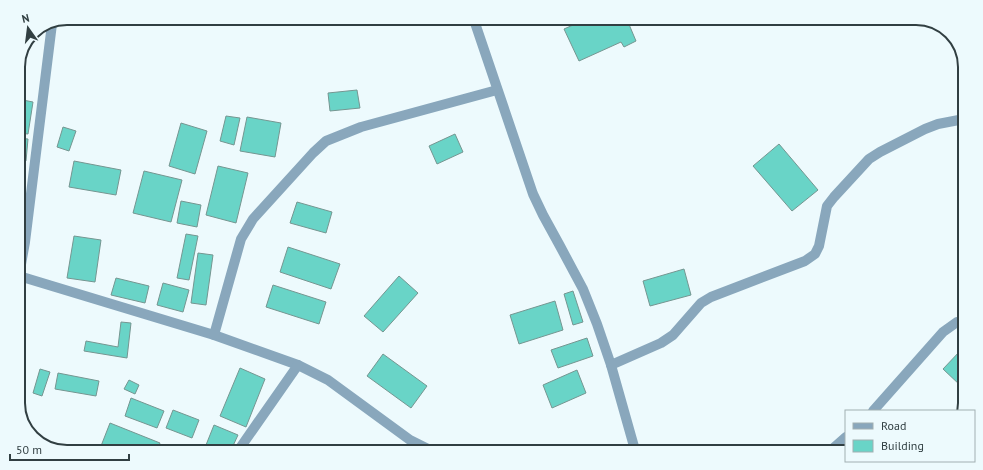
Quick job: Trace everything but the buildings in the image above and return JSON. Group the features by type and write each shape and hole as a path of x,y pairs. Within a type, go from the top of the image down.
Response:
{"street":[{"path":"476,25 533,194 543,216 583,289 597,324 611,364 634,445"},
{"path":"25,218 51,28"},
{"path":"214,335 241,240 253,219 313,153 326,141 361,127 497,90"},
{"path":"611,364 661,344 673,335 701,303 805,260 815,254 819,246 827,206 869,159 925,129 938,124 958,120"},
{"path":"25,278 214,335 298,365 328,380 410,440 420,445"},
{"path":"874,410 943,332 958,322"},
{"path":"242,445 298,365"},
{"path":"837,445 845,438"}]}
